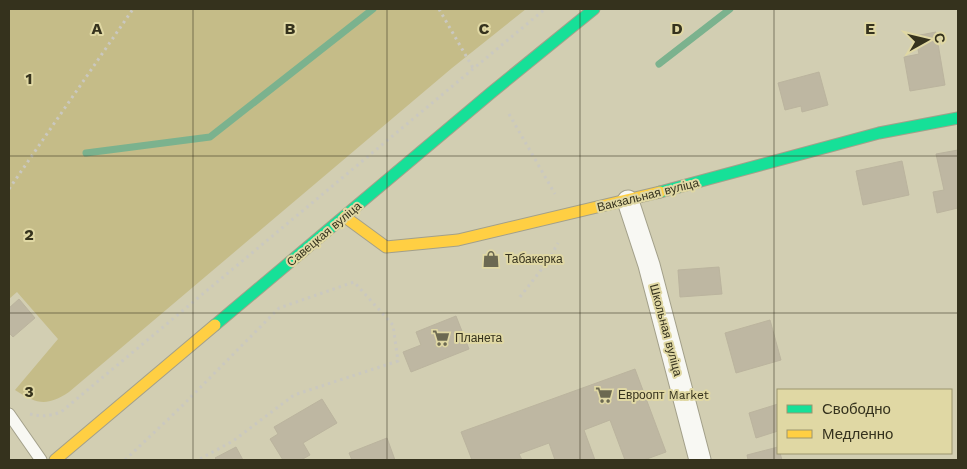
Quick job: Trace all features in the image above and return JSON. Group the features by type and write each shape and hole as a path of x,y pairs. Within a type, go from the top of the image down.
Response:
{"main road":[{"name":"Савецкая вуліца","path":"55,460 594,9"},
{"name":"Вакзальная вуліца","path":"345,217 386,247 458,240 628,201 879,133 958,118"}],"street":[{"name":"Школьная вуліца","path":"628,201 650,265 700,460"}],"lane":[{"path":"9,414 40,460"}],"path":[{"path":"9,189 133,9"},
{"path":"439,9 473,68"},
{"path":"27,413 36,416 50,416 61,412 545,9"},
{"path":"509,114 557,198"},
{"path":"520,297 548,261 562,236"},
{"path":"125,460 181,408 279,308 354,282 393,325 398,361 294,395 233,441 198,460"}],"shaded area":[{"path":"9,9 526,9 452,68 69,392 54,400 42,402 29,398 15,390 58,339 17,292 9,299"}],"building":[{"path":"936,32 945,85 910,91 904,57 919,54 915,36"},
{"path":"819,72 828,105 802,112 801,106 785,110 778,83"},
{"path":"958,150 958,208 937,213 933,192 944,190 936,154"},
{"path":"902,161 909,195 863,205 856,171"},
{"name":"Табакерка","path":"494,253 496,264 488,266 486,254"},
{"path":"719,267 722,294 680,297 678,270"},
{"path":"19,299 35,318 13,337 9,333 9,308"},
{"name":"Планета","path":"456,316 469,349 411,372 403,352 421,345 416,332"},
{"path":"770,320 781,360 736,373 725,333"},
{"name":"Евроопт Market","path":"635,369 666,452 644,460 625,460 610,420 584,430 595,460 555,460 549,443 519,454 522,460 472,460 461,432"},
{"path":"322,399 337,423 303,443 310,455 301,460 283,460 270,439 278,434 274,427"},
{"path":"777,404 777,431 756,438 749,413"},
{"path":"387,438 395,460 352,460 349,453"},
{"path":"236,447 243,460 217,460 215,458"},
{"path":"777,447 777,454 780,454 782,460 748,460 747,455"}],"waterway":[{"path":"86,153 210,137 373,9"},
{"path":"659,64 730,9"}],"traffic: fast":[{"path":"215,325 492,92 594,9"},
{"path":"660,192 879,133 958,118"}],"traffic: slow":[{"path":"345,217 386,247 458,240 660,192"},
{"path":"55,460 215,325"}],"place":[{"name":"Табакерка","path":"491,259"},
{"name":"Планета","path":"441,338"},
{"name":"Евроопт Market","path":"604,395"}]}
